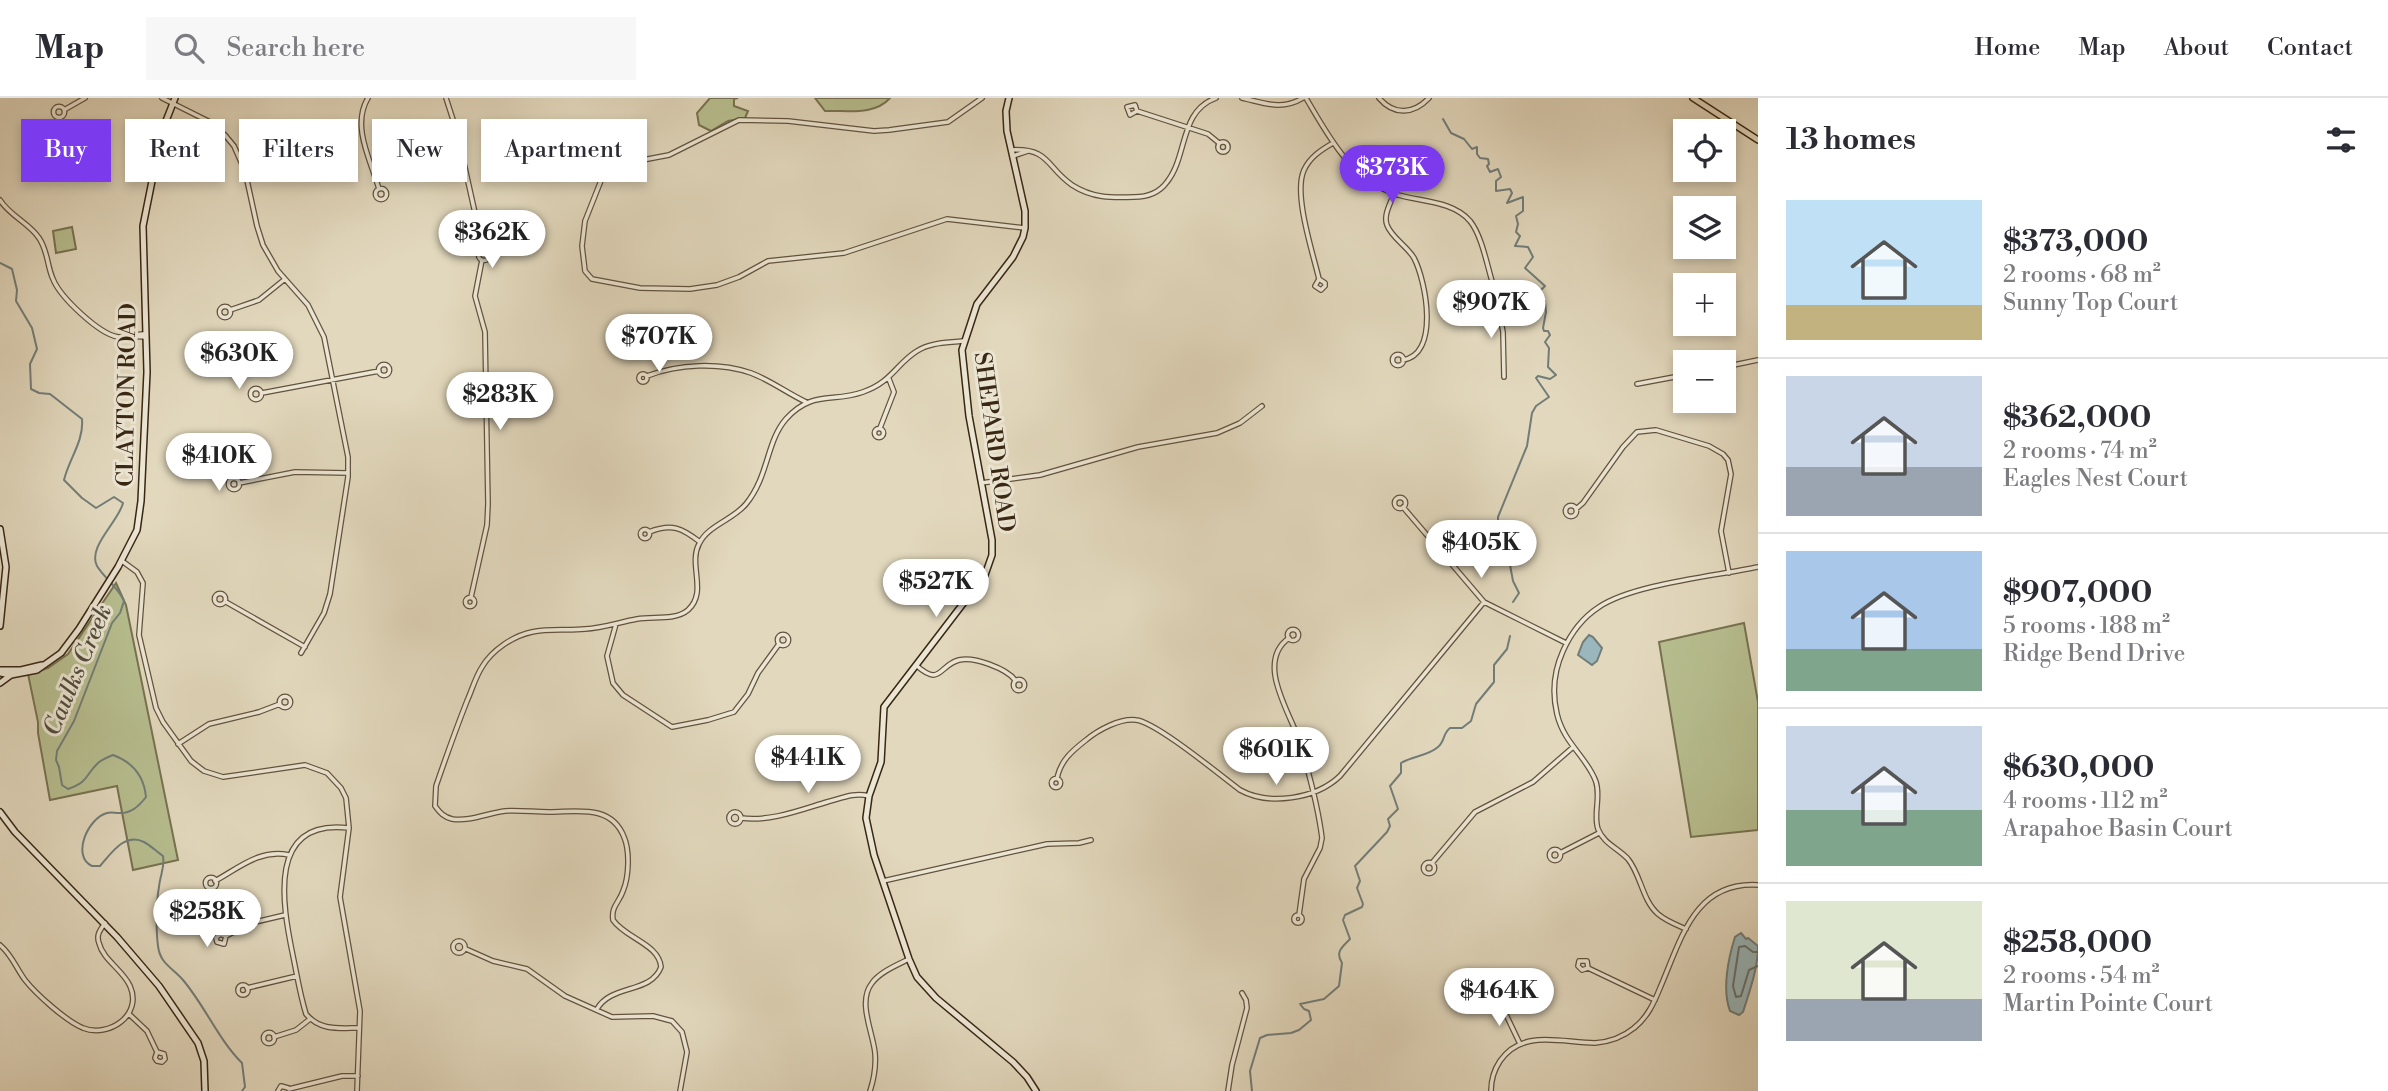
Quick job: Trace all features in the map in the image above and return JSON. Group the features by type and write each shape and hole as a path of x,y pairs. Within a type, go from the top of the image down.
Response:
{"main road":[{"path":"1693,98 1758,140"}],"street":[{"path":"64,110 85,98"},
{"path":"162,98 174,101 214,125 234,146 243,165 261,241 271,260 308,305 326,344 348,457 348,473 330,594 324,613 301,653"},
{"path":"368,98 362,109 360,124 379,189"},
{"path":"446,98 457,132 483,249 489,254 487,259 482,260"},
{"path":"982,98 948,122 881,130 788,121 739,120 669,155 611,166 604,173 584,221 582,246 587,275 601,282 640,288 690,289 730,281 768,261 844,253 947,219 1026,228 1006,117 1009,98"},
{"path":"1012,153 1024,149 1041,154 1067,181 1091,194 1111,198 1140,197 1160,190 1172,175 1188,127 1198,109 1216,98"},
{"path":"1242,98 1279,107 1304,98 1343,157 1362,175 1394,193 1442,205 1465,216 1478,236 1495,291 1501,295 1497,301 1503,332 1504,377"},
{"path":"1379,98 1391,109 1405,112 1419,108 1429,98"},
{"name":"CLAYTON ROAD","path":"0,671 11,675 37,670 61,653 133,541 139,520 147,372 143,226 162,131 174,101"},
{"path":"1137,111 1213,136 1219,143"},
{"path":"1319,279 1300,185 1303,171 1311,158 1333,143"},
{"path":"1394,193 1386,215 1387,227 1406,247 1418,266 1427,329 1426,338 1417,354 1403,359"},
{"path":"0,200 8,212 37,235 46,253 53,279 66,297 102,330 117,337 142,334 147,336"},
{"name":"SHEPARD ROAD","path":"1026,228 1013,257 977,304 962,350 964,387 992,540 990,565 884,706 881,762 867,808 868,830 883,881 909,959 918,977 931,993 1013,1062 1036,1091"},
{"path":"471,597 487,525 488,505 485,332 475,296 482,260 478,254 483,249"},
{"path":"230,310 259,300 285,279"},
{"path":"597,1009 610,994 650,980 660,967 656,954 620,929 613,920 614,905 625,885 627,860 624,837 617,825 607,816 589,811 519,810 451,819 438,811 434,802 434,793 482,666 494,652 530,632 587,629 645,618 674,616 689,609 697,590 695,560 700,542 711,530 737,514 751,497 764,475 779,428 785,419 806,402 863,392 889,379 915,352 935,344 963,341"},
{"path":"947,343 962,350"},
{"path":"1736,365 1758,360"},
{"path":"647,376 688,367 731,368 753,374 806,402"},
{"path":"262,393 379,371"},
{"path":"1637,384 1673,377"},
{"path":"880,428 894,392 889,379"},
{"path":"981,483 1040,474 1149,444 1217,433 1240,423 1262,406"},
{"path":"1576,509 1637,432 1656,430 1714,448 1723,454 1731,467 1721,531 1730,573"},
{"path":"239,483 295,472 348,473"},
{"path":"1403,507 1484,602 1566,643"},
{"path":"649,532 662,527 676,528 685,530 700,542"},
{"path":"0,529 3,567 0,626"},
{"path":"122,561 137,572 143,583 140,628 155,705 170,733 197,766 210,774 223,777 297,765 320,769 335,780 346,798 349,828 340,897 358,994 357,1091"},
{"path":"1686,929 1662,918 1653,909 1630,862 1607,843 1600,833 1596,818 1596,783 1562,730 1555,701 1556,671 1566,643 1577,625 1613,599 1665,585 1758,567"},
{"path":"226,601 305,647"},
{"path":"1057,778 1063,762 1093,734 1120,722 1135,720 1154,727 1250,795 1274,800 1312,792 1331,784 1340,776 1484,602"},
{"path":"616,624 607,656 613,683 623,695 672,727 734,712 779,644"},
{"path":"1289,638 1282,644 1277,657 1276,680 1280,696 1300,741 1322,841 1304,879 1299,915"},
{"path":"916,666 927,674 934,675 943,673 957,661 965,659 1005,671 1015,680"},
{"name":"CLAYTON ROAD","path":"0,671 42,665"},
{"path":"0,683 11,675"},
{"path":"177,742 209,724 280,704"},
{"path":"1432,863 1475,812 1533,782 1572,748"},
{"path":"741,818 755,820 857,793 869,796"},
{"path":"0,811 15,832 105,923 159,986 198,1043 204,1060 205,1091"},
{"path":"349,828 331,825 313,830 301,838 289,855 284,893 285,915 303,1006 310,1019 324,1027 359,1028"},
{"path":"1560,853 1600,833"},
{"path":"883,881 1047,844 1091,840"},
{"path":"215,881 263,855 289,855"},
{"path":"1492,1091 1493,1076 1498,1065 1509,1050 1520,1044 1534,1040 1594,1043 1616,1038 1636,1027 1655,1000 1686,929 1701,904 1715,893 1734,886 1758,885"},
{"path":"226,936 251,923 285,915"},
{"path":"0,945 31,986 78,1025 93,1030 108,1029 129,1014 134,997 131,988 98,942 99,932 105,923"},
{"path":"466,949 493,961 527,968 565,996 612,1017 663,1017 672,1021 684,1036 687,1052 687,1064 680,1091"},
{"path":"870,1091 875,1070 875,1054 866,1008 867,992 880,975 909,959"},
{"path":"1588,968 1655,1000"},
{"path":"247,988 298,976"},
{"path":"1228,1091 1247,1008 1242,993"},
{"path":"1500,1002 1520,1044"},
{"path":"129,1014 148,1031 157,1052"},
{"path":"274,1037 296,1030 310,1019"},
{"path":"278,1091 281,1086 288,1090 342,1076 358,1076"}],"green space":[{"path":"710,98 738,98 734,99 734,106 748,111 745,118 728,121 711,131 699,125 697,113"},
{"path":"815,98 890,98 884,104 868,110 825,111"},
{"path":"72,227 76,249 56,253 53,231"},
{"path":"116,583 126,605 178,860 133,870 117,786 50,800 28,674 48,668 68,654"},
{"path":"1744,623 1758,702 1758,830 1691,837 1659,642"}],"water":[{"path":"1589,635 1602,648 1597,661 1592,665 1578,655"},
{"path":"1741,933 1758,946 1753,979 1743,1012 1739,1015 1730,1011 1726,984 1732,946 1735,937"}],"waterway":[{"path":"1443,119 1451,133 1464,139 1472,149 1477,147 1480,158 1488,159 1490,172 1498,169 1501,177 1496,181 1496,191 1510,189 1512,193 1507,203 1523,197 1523,211 1516,216 1516,232 1520,236 1515,246 1528,247 1533,257 1525,268 1545,286 1537,298 1545,301 1543,328 1550,335 1545,342 1549,348 1548,367 1556,375 1550,379 1538,376 1536,378 1549,397 1536,406 1532,413 1527,446 1498,517 1498,527 1506,546 1507,558"},
{"name":"Caulks Creek","path":"0,263 12,269 17,290 16,301 32,328 37,349 30,364 31,389 50,394 82,419 79,442 64,480 96,508 114,497 123,503 100,542 95,559 97,566 124,601 120,613 112,623 74,721 57,751 56,760 62,785 68,789 80,784 99,762 113,755 126,762 140,776 146,797 131,811 100,816 88,829 84,838 83,854 92,866 100,866 113,850 124,842 137,840 146,843 163,856 157,908 159,952 164,962 191,990 226,1044 242,1063 245,1087 242,1091"},
{"path":"1510,565 1519,593 1513,602"},
{"path":"1252,1091 1250,1071 1260,1038 1299,1030 1311,1020 1309,1011 1300,1004 1324,999 1339,986 1342,963 1339,953 1350,939 1343,920 1345,915 1363,904 1357,888 1360,881 1355,866 1387,832 1390,826 1388,819 1398,809 1390,786 1401,773 1401,763 1434,750 1450,728 1462,728 1471,721 1476,704 1494,682 1494,665 1507,649 1510,636"}]}
